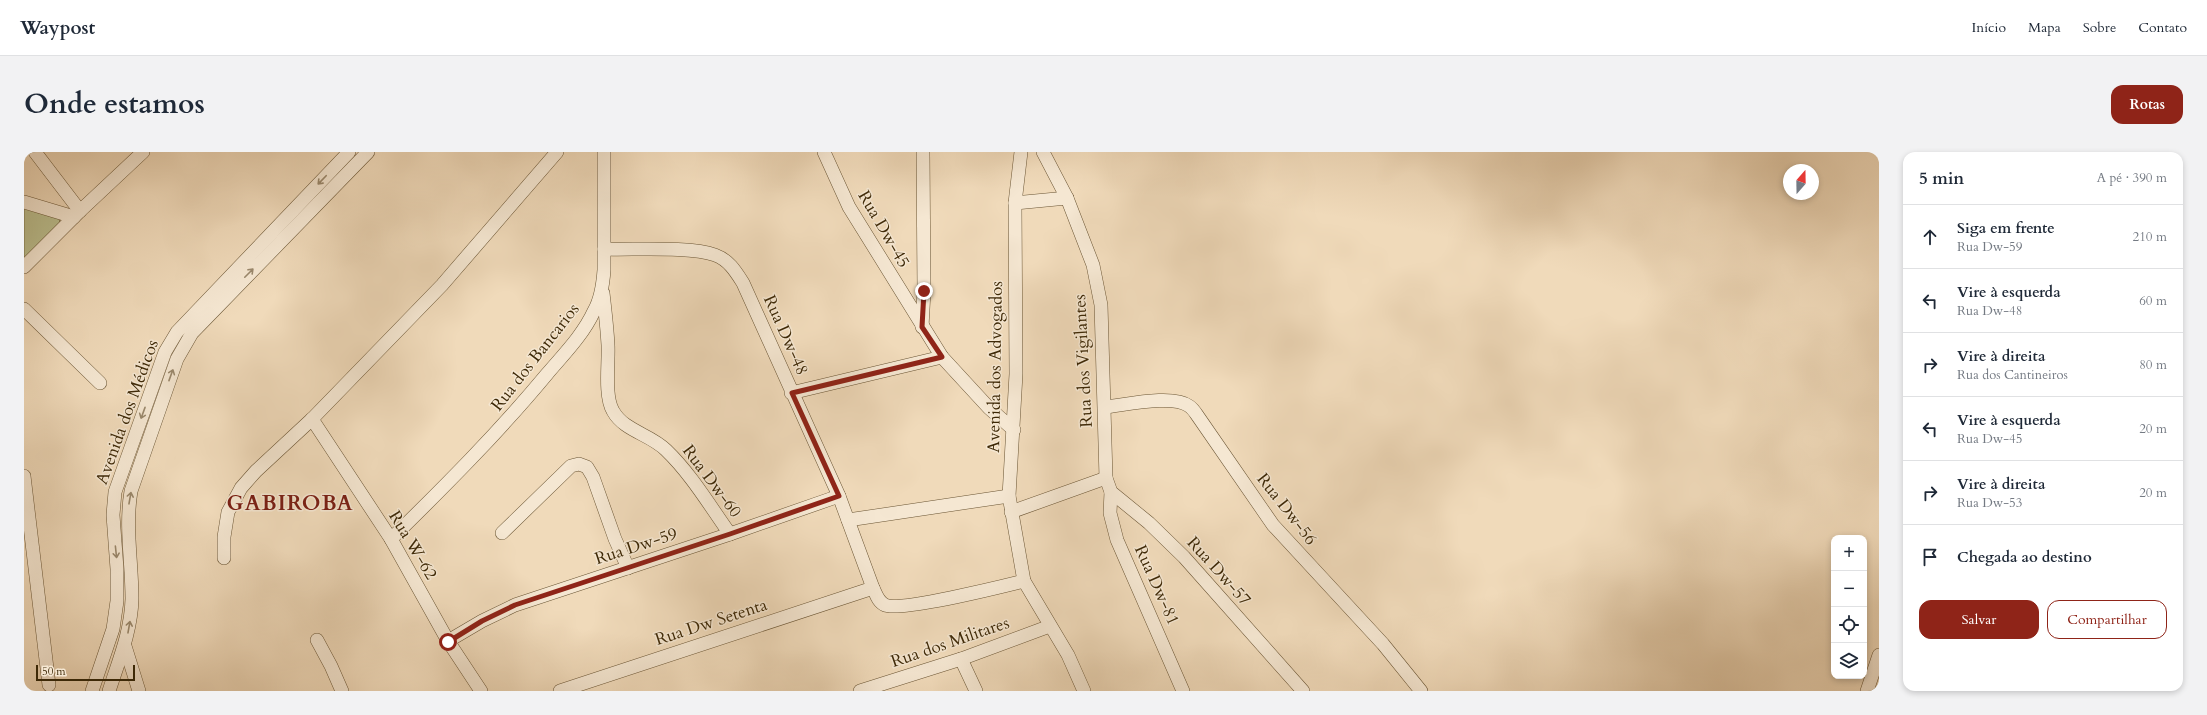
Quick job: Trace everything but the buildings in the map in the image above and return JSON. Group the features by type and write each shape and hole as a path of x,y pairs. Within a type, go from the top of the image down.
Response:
{"street":[{"path":"35,152 77,214"},
{"path":"24,267 77,214 143,152"},
{"name":"Avenida dos Médicos","path":"92,691 113,629 117,601 117,569 113,515 115,492 165,352 349,152"},
{"path":"224,558 224,537 228,512 240,488 256,471 312,419 442,285 557,152"},
{"name":"Rua dos Bancarios","path":"391,539 466,466 508,420 584,330 595,310 602,286 604,249 604,152"},
{"name":"Rua Dw-45","path":"824,152 849,208 942,357 989,408 1014,430"},
{"path":"922,327 924,291 923,152"},
{"name":"Avenida dos Advogados","path":"1021,152 1015,203 1016,374 1014,430 1009,496 1024,581 1068,655 1084,691"},
{"name":"Rua dos Vigilantes","path":"1043,152 1066,198 1093,265 1101,305 1106,478"},
{"name":"Avenida dos Médicos","path":"109,691 125,646 132,600 127,512 131,491 177,359 196,319 365,153"},
{"path":"1015,203 1066,198"},
{"path":"24,202 77,214"},
{"name":"Rua Dw-48","path":"604,249 694,251 716,255 732,266 743,283 839,496 873,588 880,601 885,605 898,606 974,593 1024,581"},
{"name":"Rua Dw-60","path":"602,286 608,346 609,393 612,410 623,424 664,448 680,464 730,534"},
{"path":"24,309 100,383"},
{"path":"792,393 942,357"},
{"name":"Rua Dw-56","path":"1105,407 1167,400 1178,401 1188,406 1197,415 1273,525 1383,644 1421,691"},
{"name":"Rua W-62","path":"312,419 391,539 448,642 481,691"},
{"path":"502,533 571,466 579,464 587,467 593,477 615,539 628,568"},
{"path":"24,476 49,685"},
{"path":"1011,512 1106,478"},
{"name":"Rua Dw-57","path":"1106,478 1112,492 1149,523 1184,557 1303,691"},
{"name":"Rua Dw-81","path":"1112,492 1110,513 1117,540 1183,691"},
{"name":"Rua Dw-59","path":"448,642 482,621 515,605 730,534 839,496"},
{"path":"848,520 1009,496"},
{"name":"Rua Dw Setenta","path":"560,691 873,588"},
{"name":"Rua dos Militares","path":"860,691 960,659 1050,626"},
{"path":"317,640 342,691"},
{"path":"125,646 139,691"},
{"path":"1867,691 1879,655"},
{"path":"960,659 976,691"}],"green space":[{"path":"24,207 59,217 60,223 24,259"}],"district":[{"name":"GABIROBA","path":"290,503"}],"route":[{"path":"448,642 482,621 515,605 730,534 839,496 792,393 942,357 922,327 924,291"}]}
